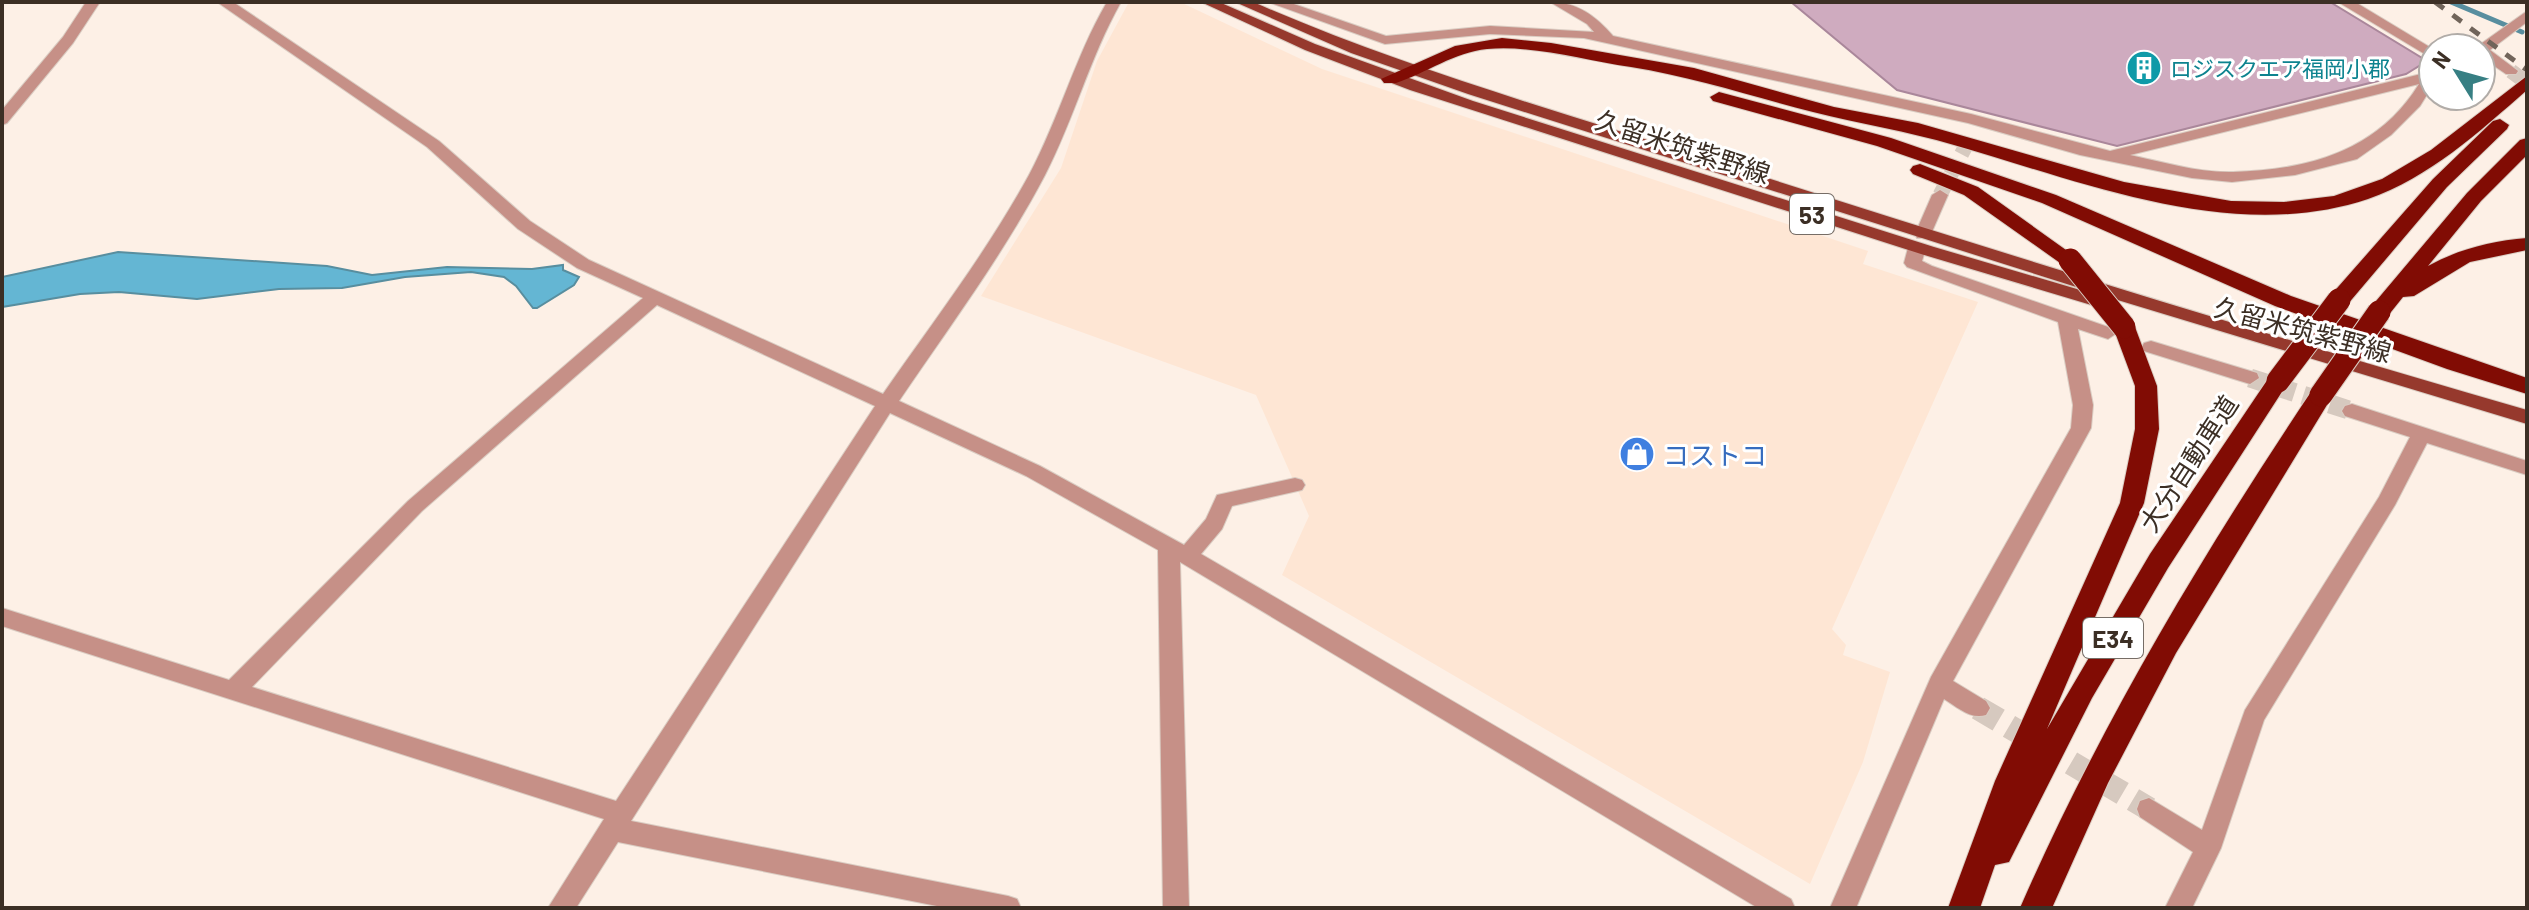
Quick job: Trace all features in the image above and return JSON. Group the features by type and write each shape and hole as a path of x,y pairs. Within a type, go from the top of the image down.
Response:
{"highway":[{"path":"1390,79 1417,71 1468,47 1483,44 1534,45 1599,57 1682,87 1830,120 2073,199 2286,291 2482,362 2527,373"},
{"path":"1830,120 1910,126 2094,181 2190,200 2263,207 2335,202 2396,180 2464,136 2519,76"},
{"name":"大分自動車道","path":"1970,908 2082,690 2159,561 2278,381 2339,300 2440,183 2527,101"},
{"path":"1830,120 1971,191 2070,260 2116,330 2146,386 2147,429 2132,503 2010,781 1964,908"},
{"path":"1830,120 2049,199 2283,301 2455,364 2527,386"},
{"name":"E34","path":"2036,908 2132,711 2204,580 2321,395 2379,312 2474,197 2527,144"},
{"path":"2379,312 2439,267 2485,247 2527,244"}],"main road":[{"name":"久留米筑紫野線","path":"1208,2 1279,37 1390,79 1920,241"},
{"name":"久留米筑紫野線","path":"1242,2 1299,28 1417,71 2089,299 2527,417"}],"street":[{"path":"2,120 68,40 93,2"},
{"path":"224,2 433,144 524,225 583,264 1033,471 1178,552 1782,908"},
{"path":"561,908 886,405 992,249 1039,172 1074,90 1082,58 1114,2"},
{"path":"1275,2 1385,40 1463,31 1535,29 1608,39 1971,119 2109,156 2232,177 2323,165 2351,156 2386,132 2417,100"},
{"path":"1557,2 1592,21 1608,39"},
{"path":"2345,2 2417,45"},
{"path":"2497,37 2527,15"},
{"path":"2497,62 2519,76"},
{"path":"2109,156 2417,79"},
{"path":"1970,138 1971,119"},
{"path":"1940,195 1913,263 2045,309 2067,320 2116,330"},
{"path":"233,691 415,506 655,297"},
{"path":"1843,908 1939,684 2081,428 2083,405 2067,320"},
{"path":"2151,347 2250,378"},
{"path":"2352,411 2527,468"},
{"path":"2178,908 2208,848 2253,717 2388,500 2422,433"},
{"path":"1178,552 1215,523 1224,500 1295,485"},
{"path":"1176,908 1178,552"},
{"path":"2,617 233,691 617,821 1008,908"},
{"path":"1939,684 1978,708"},
{"path":"2149,809 2208,848"}],"shaded area":[{"path":"1129,2 1180,2 1322,69 1868,251 1863,264 1978,302 1832,629 1846,645 1843,655 1890,672 1863,762 1810,884 1282,575 1309,516 1256,395 981,296 1061,168 1097,61"}],"water":[{"path":"118,252 327,266 372,275 447,267 532,269 563,265 563,270 579,277 574,285 537,308 533,308 516,286 504,277 471,272 405,277 342,288 279,289 197,299 119,292 80,294 2,307 2,277"}],"building":[{"name":"ロジスクエア福岡小郡","path":"1791,2 2330,2 2417,55 2417,67 2406,74 2117,146 1897,90"}],"waterway":[{"path":"2451,2 2522,32"}],"tunnel":[{"path":"2511,71 2527,83"},
{"path":"1940,195 1970,138"},
{"path":"2250,378 2352,411"},
{"path":"1978,708 2149,809"}],"railway":[{"path":"2435,2 2527,70"}],"place":[{"name":"ロジスクエア福岡小郡","path":"2144,68"},
{"name":"コストコ","path":"1637,454"}]}
